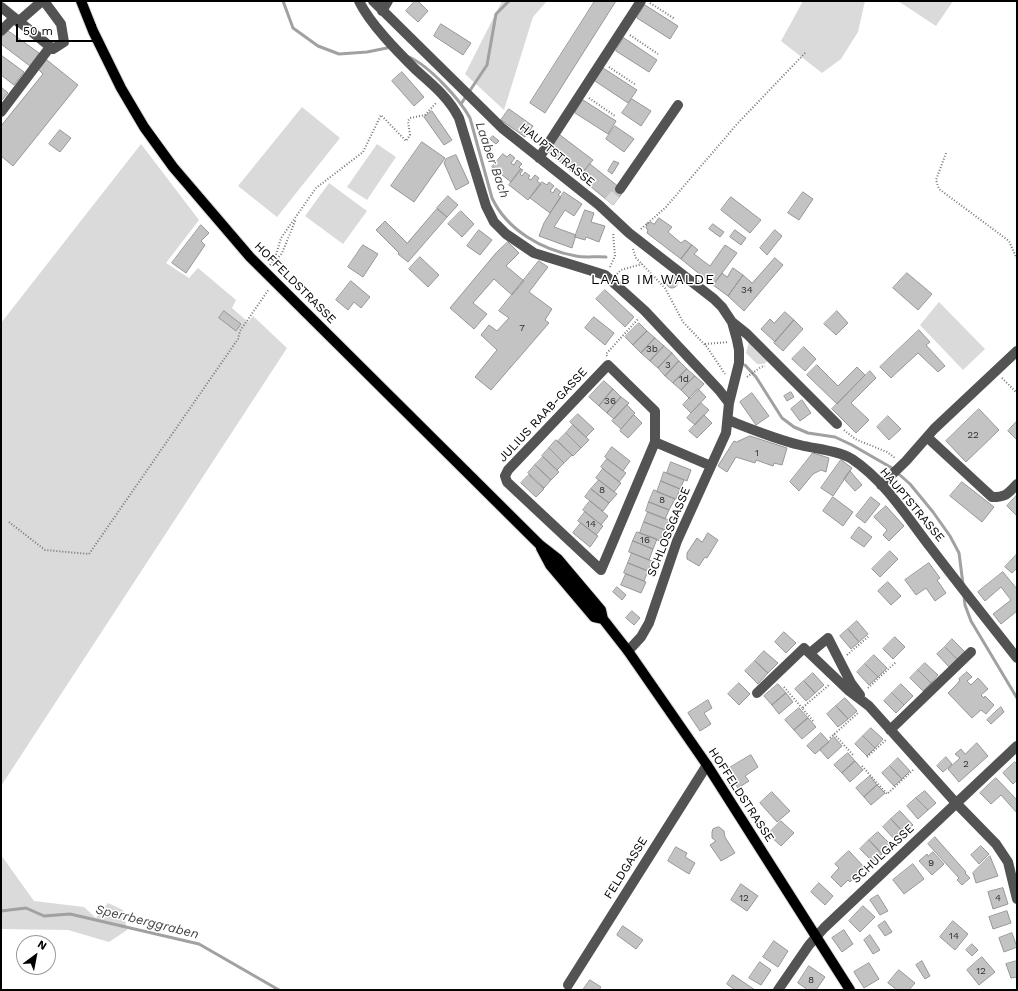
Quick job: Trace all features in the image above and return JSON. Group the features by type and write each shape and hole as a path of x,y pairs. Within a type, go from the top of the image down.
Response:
{"main road":[{"name":"HOFFELDSTRASSE","path":"81,1 93,31 121,88 144,127 172,167 250,257 540,545 550,565 594,617 603,619 628,651 707,765 850,990"}],"street":[{"path":"1,7 16,20 53,49 64,42 61,24 43,1 16,20 1,31"},
{"path":"359,1 364,11 402,56 444,95 454,108 460,118 486,206 494,222 506,234 534,252 608,277 645,311 719,390 729,403"},
{"name":"HAUPTSTRASSE","path":"373,1 502,128 539,158 606,206 614,220 722,307 732,322 747,334 837,424"},
{"path":"382,10 388,1"},
{"path":"539,158 641,1"},
{"path":"1,112 50,47"},
{"path":"620,188 678,104"},
{"name":"HAUPTSTRASSE","path":"732,322 737,340 739,363 729,403 728,420 770,436 845,456 864,468 892,497 1017,658"},
{"path":"881,485 898,469 934,429 1017,351"},
{"name":"JULIUS RAAB-GASSE","path":"608,365 654,411 655,442 601,570 507,482 505,476 508,470 608,365"},
{"name":"SCHLOSSGASSE","path":"628,651 641,637 649,623 677,541 726,433 728,420"},
{"path":"927,438 992,497 1003,497 1017,484"},
{"path":"655,442 711,466"},
{"path":"810,653 828,638 851,683 920,764 996,844 1008,862 1017,899"},
{"path":"757,693 804,648 848,690 869,705"},
{"path":"892,731 971,652"},
{"name":"SCHULGASSE","path":"778,990 816,936 1017,746"},
{"name":"FELDGASSE","path":"568,985 707,765"}],"path":[{"path":"647,1 675,19"},
{"path":"622,30 658,54"},
{"path":"634,237 649,221 666,207 737,124 806,52"},
{"path":"601,62 636,85"},
{"path":"581,93 615,116"},
{"path":"265,272 275,258 281,238 316,188 363,152 381,115 406,141 410,135 408,121 410,118 424,115 444,95"},
{"path":"946,153 936,180 939,189 1009,241 1017,259"},
{"path":"278,259 287,243 298,214"},
{"path":"608,277 615,256 614,220"},
{"path":"636,258 666,288 683,322 704,344 718,365 734,384"},
{"path":"608,277 621,270 642,264"},
{"path":"9,522 45,550 89,554 238,339 240,331 274,281"},
{"path":"608,365 606,354 645,311"},
{"path":"704,344 727,343 737,340"},
{"path":"748,376 761,367"},
{"path":"995,371 1017,393"},
{"path":"837,424 855,439 887,452 896,459 898,469"},
{"path":"840,661 869,636"},
{"path":"861,695 896,662"},
{"path":"802,708 836,678"},
{"path":"784,687 812,721"},
{"path":"830,738 869,705"},
{"path":"867,757 892,731"},
{"path":"834,734 854,756"},
{"path":"862,766 887,794 920,764"}],"shaded area":[{"path":"502,1 547,1 533,17 504,110 465,74"},
{"path":"803,1 865,1 858,32 841,59 822,73 781,41"},
{"path":"898,1 953,1 936,26"},
{"path":"302,107 340,138 277,217 238,186"},
{"path":"141,144 199,220 166,263 189,278 198,268 236,300 232,308 248,322 253,316 287,348 1,786 1,323"},
{"path":"377,144 396,157 367,200 347,187"},
{"path":"329,183 367,211 343,244 305,216"},
{"path":"939,302 985,349 963,370 920,325"},
{"path":"749,341 768,361 764,364 757,364 746,353"},
{"path":"1,855 34,901 84,907 96,918 108,903 123,910 127,930 109,942 68,930 1,929"}],"building":[{"path":"415,1 418,1 428,11 418,22 406,11"},
{"path":"595,1 616,1 545,113 530,103"},
{"path":"645,5 678,26 670,39 637,18"},
{"path":"441,24 471,43 463,55 434,36"},
{"path":"7,30 39,53 30,66 1,44 1,39"},
{"path":"624,38 657,60 649,72 616,51"},
{"path":"1,55 24,72 14,85 1,75"},
{"path":"47,60 78,85 13,166 1,156 1,126 43,74 39,70"},
{"path":"603,68 637,90 628,103 595,81"},
{"path":"402,72 424,97 414,106 392,81"},
{"path":"1,87 8,93 1,101"},
{"path":"632,99 651,111 641,126 622,113"},
{"path":"583,100 616,121 608,134 575,113"},
{"path":"509,109 533,126 525,137 501,120"},
{"path":"432,111 452,140 444,145 424,117"},
{"path":"615,126 634,139 624,152 606,139"},
{"path":"60,130 71,138 60,152 49,144"},
{"path":"560,135 593,160 579,177 548,152"},
{"path":"493,136 499,141 496,144 490,139"},
{"path":"422,142 445,158 414,202 391,186"},
{"path":"503,154 507,157 510,154 515,158 511,163 514,165 517,160 522,164 519,167 521,169 511,182 492,167"},
{"path":"456,155 469,183 456,190 444,163 446,159"},
{"path":"614,161 619,163 612,174 608,171"},
{"path":"590,164 624,191 613,205 579,177"},
{"path":"521,169 523,170 520,174 522,176 525,172 530,176 528,178 531,180 535,175 539,178 537,181 541,184 528,200 509,185"},
{"path":"542,182 547,185 549,182 554,186 550,191 553,193 556,188 561,192 558,195 561,197 550,213 530,198"},
{"path":"564,192 582,204 574,216 565,210 554,227 576,235 572,248 539,236 544,223"},
{"path":"803,192 813,199 799,220 788,213"},
{"path":"448,196 458,205 447,217 437,208"},
{"path":"731,197 761,220 750,233 721,210"},
{"path":"437,209 447,217 408,262 398,254 399,253 376,230 385,221 407,243"},
{"path":"585,210 594,213 591,222 605,226 599,242 586,237 585,240 575,237"},
{"path":"461,211 474,224 462,237 448,224"},
{"path":"659,218 672,227 668,232 681,243 685,240 692,245 681,259 647,233 647,223 650,222 654,224"},
{"path":"713,224 724,232 720,237 709,229"},
{"path":"201,225 209,233 201,241 205,245 186,273 172,263"},
{"path":"479,230 492,240 480,255 467,246"},
{"path":"735,230 746,238 741,245 730,237"},
{"path":"775,230 782,236 767,255 760,248"},
{"path":"508,242 519,253 506,266 524,281 512,295 494,279 473,303 487,314 474,329 450,308 496,253"},
{"path":"363,245 378,254 363,277 348,267"},
{"path":"692,245 698,250 694,254 710,266 725,245 737,253 713,285 681,259"},
{"path":"420,257 439,275 428,287 409,269"},
{"path":"775,258 783,265 744,311 728,296 743,275 752,283"},
{"path":"539,261 548,267 529,292 552,309 545,320 549,323 491,390 475,377 497,350 481,335 489,325 497,331 509,318 499,311"},
{"path":"733,268 743,275 728,296 713,285 722,273 727,277"},
{"path":"907,273 932,294 918,310 893,288"},
{"path":"670,276 674,276 678,282 674,288 670,288 666,284 666,280"},
{"path":"351,281 370,297 361,308 354,302 348,310 336,300"},
{"path":"605,290 634,317 625,327 596,299"},
{"path":"224,311 241,324 236,331 219,318"},
{"path":"837,311 848,323 836,335 824,324"},
{"path":"785,312 794,320 775,342 761,329 770,319 774,323"},
{"path":"594,317 614,333 605,345 585,328"},
{"path":"794,320 803,329 783,351 774,343"},
{"path":"639,323 647,331 633,345 625,337"},
{"path":"919,330 930,342 926,345 945,366 938,372 918,353 891,378 880,367"},
{"path":"647,331 655,338 641,353 633,345"},
{"path":"655,338 664,346 650,361 641,353"},
{"path":"664,346 672,353 658,368 650,361"},
{"path":"804,347 816,359 805,371 792,359"},
{"path":"672,353 679,361 665,376 658,368"},
{"path":"679,361 687,369 673,383 665,376"},
{"path":"817,365 838,386 857,367 865,375 837,404 807,375"},
{"path":"687,369 695,376 681,390 673,383"},
{"path":"870,371 876,378 851,403 869,420 856,433 832,409"},
{"path":"695,376 704,384 690,399 681,390"},
{"path":"604,381 613,389 599,406 589,397"},
{"path":"613,389 621,397 607,413 599,406"},
{"path":"698,389 706,397 691,413 683,405"},
{"path":"791,392 794,397 787,401 784,396"},
{"path":"752,393 769,416 756,425 740,402"},
{"path":"621,397 629,403 614,419 607,413"},
{"path":"802,400 811,413 800,421 791,409"},
{"path":"701,403 709,410 695,425 687,418"},
{"path":"627,405 635,413 621,429 612,421"},
{"path":"979,409 999,430 966,462 946,441"},
{"path":"578,414 594,429 586,437 570,422"},
{"path":"634,415 642,423 628,438 620,431"},
{"path":"704,415 712,423 697,438 689,431"},
{"path":"888,416 901,429 889,440 877,427"},
{"path":"1017,421 1017,440 1008,431"},
{"path":"573,425 589,440 581,448 566,433"},
{"path":"566,433 581,448 573,456 558,441"},
{"path":"750,436 787,448 782,465 774,463 773,466 756,460 755,463 736,457 727,472 718,466 734,441 736,442"},
{"path":"556,440 572,455 564,463 549,448"},
{"path":"612,447 630,461 623,471 605,457"},
{"path":"549,448 564,463 557,470 542,456"},
{"path":"813,453 829,458 826,472 821,470 813,474 799,491 790,482"},
{"path":"543,457 559,472 551,480 535,465"},
{"path":"607,459 626,473 619,482 601,467"},
{"path":"841,460 852,468 833,496 821,488"},
{"path":"671,462 691,470 687,481 667,473"},
{"path":"535,465 551,480 544,488 528,473"},
{"path":"603,469 621,483 614,492 596,478"},
{"path":"850,471 862,485 855,491 844,479"},
{"path":"664,472 684,480 680,489 661,481"},
{"path":"529,475 544,489 536,497 521,483"},
{"path":"599,480 617,494 609,503 591,489"},
{"path":"661,481 680,489 676,499 657,492"},
{"path":"962,482 994,507 982,522 950,496"},
{"path":"591,489 609,503 603,511 585,497"},
{"path":"654,490 675,499 669,510 649,502"},
{"path":"1017,495 1017,516 1007,506"},
{"path":"833,497 853,512 843,526 823,511"},
{"path":"871,497 880,504 865,523 856,516"},
{"path":"590,501 608,516 601,525 583,510"},
{"path":"649,502 669,510 665,519 646,511"},
{"path":"886,506 904,526 889,541 883,535 887,530 874,517"},
{"path":"585,512 603,526 596,535 578,521"},
{"path":"648,512 669,520 665,530 644,522"},
{"path":"644,522 665,530 660,541 640,533"},
{"path":"581,523 598,536 590,547 573,533"},
{"path":"859,527 872,537 864,547 851,538"},
{"path":"637,532 657,539 653,549 633,541"},
{"path":"708,533 718,540 707,558 705,557 699,566 687,559 687,553 697,538 702,542"},
{"path":"633,541 653,549 649,560 629,552"},
{"path":"890,551 898,559 880,577 872,569"},
{"path":"632,553 652,561 648,571 628,563"},
{"path":"1017,554 1017,568 1012,573 1005,567"},
{"path":"628,563 648,571 644,581 624,573"},
{"path":"929,563 940,578 937,580 946,593 935,601 926,588 916,595 905,580"},
{"path":"1003,572 1017,589 1017,611 1001,624 993,614 1011,600 1001,587 985,601 978,592"},
{"path":"626,574 646,582 641,593 621,585"},
{"path":"888,582 901,596 891,605 878,591"},
{"path":"617,587 626,595 622,600 613,592"},
{"path":"632,611 640,618 634,625 626,618"},
{"path":"857,621 868,634 859,642 848,629"},
{"path":"848,629 859,642 851,649 840,636"},
{"path":"784,632 796,643 786,653 775,642"},
{"path":"895,637 905,647 893,659 883,649"},
{"path":"952,639 965,652 957,659 945,647"},
{"path":"945,647 957,659 949,667 937,654"},
{"path":"764,651 778,663 768,673 755,661"},
{"path":"874,655 887,668 878,677 865,664"},
{"path":"755,661 768,673 758,684 745,671"},
{"path":"925,663 938,675 931,683 918,670"},
{"path":"865,664 878,677 869,685 857,672"},
{"path":"918,670 931,683 923,691 910,678"},
{"path":"967,672 972,677 967,681 971,685 978,678 988,689 981,695 984,698 985,696 994,705 986,714 981,710 972,718 948,693 957,684 960,680 959,679"},
{"path":"813,673 824,685 815,693 804,681"},
{"path":"804,681 815,693 806,701 795,689"},
{"path":"739,683 750,694 739,705 728,694"},
{"path":"778,684 786,693 772,705 764,696"},
{"path":"901,684 913,696 904,705 892,693"},
{"path":"786,693 793,702 779,714 772,705"},
{"path":"892,693 904,705 896,713 884,701"},
{"path":"845,698 857,711 848,719 836,706"},
{"path":"708,700 712,708 704,713 711,724 700,731 688,713"},
{"path":"836,706 848,719 838,727 827,714"},
{"path":"1001,707 1004,712 991,724 987,720"},
{"path":"799,708 808,718 794,730 785,720"},
{"path":"808,718 816,727 802,739 794,730"},
{"path":"871,728 883,739 875,748 863,736"},
{"path":"821,733 829,742 815,754 807,746"},
{"path":"863,736 875,748 867,756 855,744"},
{"path":"834,737 842,746 828,759 820,750"},
{"path":"977,743 988,756 959,782 948,769 960,758 955,754 961,749 965,754"},
{"path":"848,753 855,761 842,773 834,765"},
{"path":"751,755 758,767 745,776 749,781 738,788 726,770"},
{"path":"946,757 952,764 943,772 937,766"},
{"path":"898,758 910,771 902,779 890,766"},
{"path":"855,761 863,770 850,782 842,773"},
{"path":"1015,762 1017,764 1017,780 1013,784 1003,773"},
{"path":"890,766 902,779 894,786 882,773"},
{"path":"870,776 877,785 864,797 856,788"},
{"path":"996,778 1017,800 1017,813 1001,795 991,804 980,793"},
{"path":"877,785 885,793 871,805 864,797"},
{"path":"925,791 936,803 928,810 916,798"},
{"path":"772,792 790,811 777,822 760,803"},
{"path":"916,798 928,810 918,819 907,806"},
{"path":"900,811 913,825 904,833 891,819"},
{"path":"891,819 904,833 896,841 883,827"},
{"path":"781,821 794,833 781,846 768,834"},
{"path":"719,827 724,831 725,837 735,853 721,861 710,845 716,841 712,838 713,829"},
{"path":"878,832 891,845 882,854 869,840"},
{"path":"935,837 970,878 962,885 957,880 959,878 928,844"},
{"path":"869,840 882,854 873,862 860,849"},
{"path":"981,846 989,854 979,864 971,855"},
{"path":"676,847 687,853 685,857 695,863 689,874 668,861"},
{"path":"849,851 865,868 850,882 848,880 841,887 831,877 839,868 835,864"},
{"path":"933,852 944,864 932,875 919,861 927,854 928,856"},
{"path":"990,856 998,876 976,883 973,873"},
{"path":"913,864 924,879 904,894 893,880"},
{"path":"819,883 833,896 825,905 811,892"},
{"path":"741,884 758,896 747,911 731,900"},
{"path":"1003,888 1008,904 993,909 988,892"},
{"path":"878,895 888,911 880,915 870,900"},
{"path":"863,906 875,917 860,932 849,921"},
{"path":"1007,911 1011,923 993,929 989,917"},
{"path":"885,921 892,932 885,936 878,926"},
{"path":"953,921 968,934 955,950 940,937"},
{"path":"623,926 643,940 636,949 617,935"},
{"path":"844,930 853,944 842,952 832,938"},
{"path":"1012,933 1017,947 1004,952 999,938"},
{"path":"870,935 880,950 873,954 864,940"},
{"path":"774,941 788,951 778,967 763,957"},
{"path":"972,944 978,950 972,956 966,950"},
{"path":"982,957 995,972 979,985 967,970"},
{"path":"922,961 930,976 925,979 916,965"},
{"path":"1017,961 1017,977 1011,978 1006,964"},
{"path":"760,962 771,970 761,985 749,978"},
{"path":"869,963 879,979 864,988 854,972"},
{"path":"809,966 825,977 816,990 808,990 798,983"},
{"path":"899,970 915,983 909,990 897,990 888,983"},
{"path":"733,975 755,990 735,990 727,984"},
{"path":"590,980 601,987 599,990 583,990"}],"waterway":[{"name":"Laaber Bach","path":"283,1 293,28 318,46 339,54 367,52 387,48"},
{"path":"461,104 487,65 496,14 509,1"},
{"name":"Laaber Bach","path":"409,57 417,61 443,83 459,101 470,118 492,198 507,220 527,237 551,249 580,257 606,257"},
{"name":"Laaber Bach","path":"745,365 756,377 782,418 794,427 808,433 835,437 852,445 892,468 910,484 950,536 959,553 963,584"},
{"name":"Laaber Bach","path":"964,596 965,605 971,621 1017,698"},
{"name":"Sperrberggraben","path":"1,911 26,908 44,916 70,914 199,944 279,990"}],"tunnel":[{"path":"609,202 620,189"}],"district":[{"name":"LAAB IM WALDE","path":"653,280"}]}
